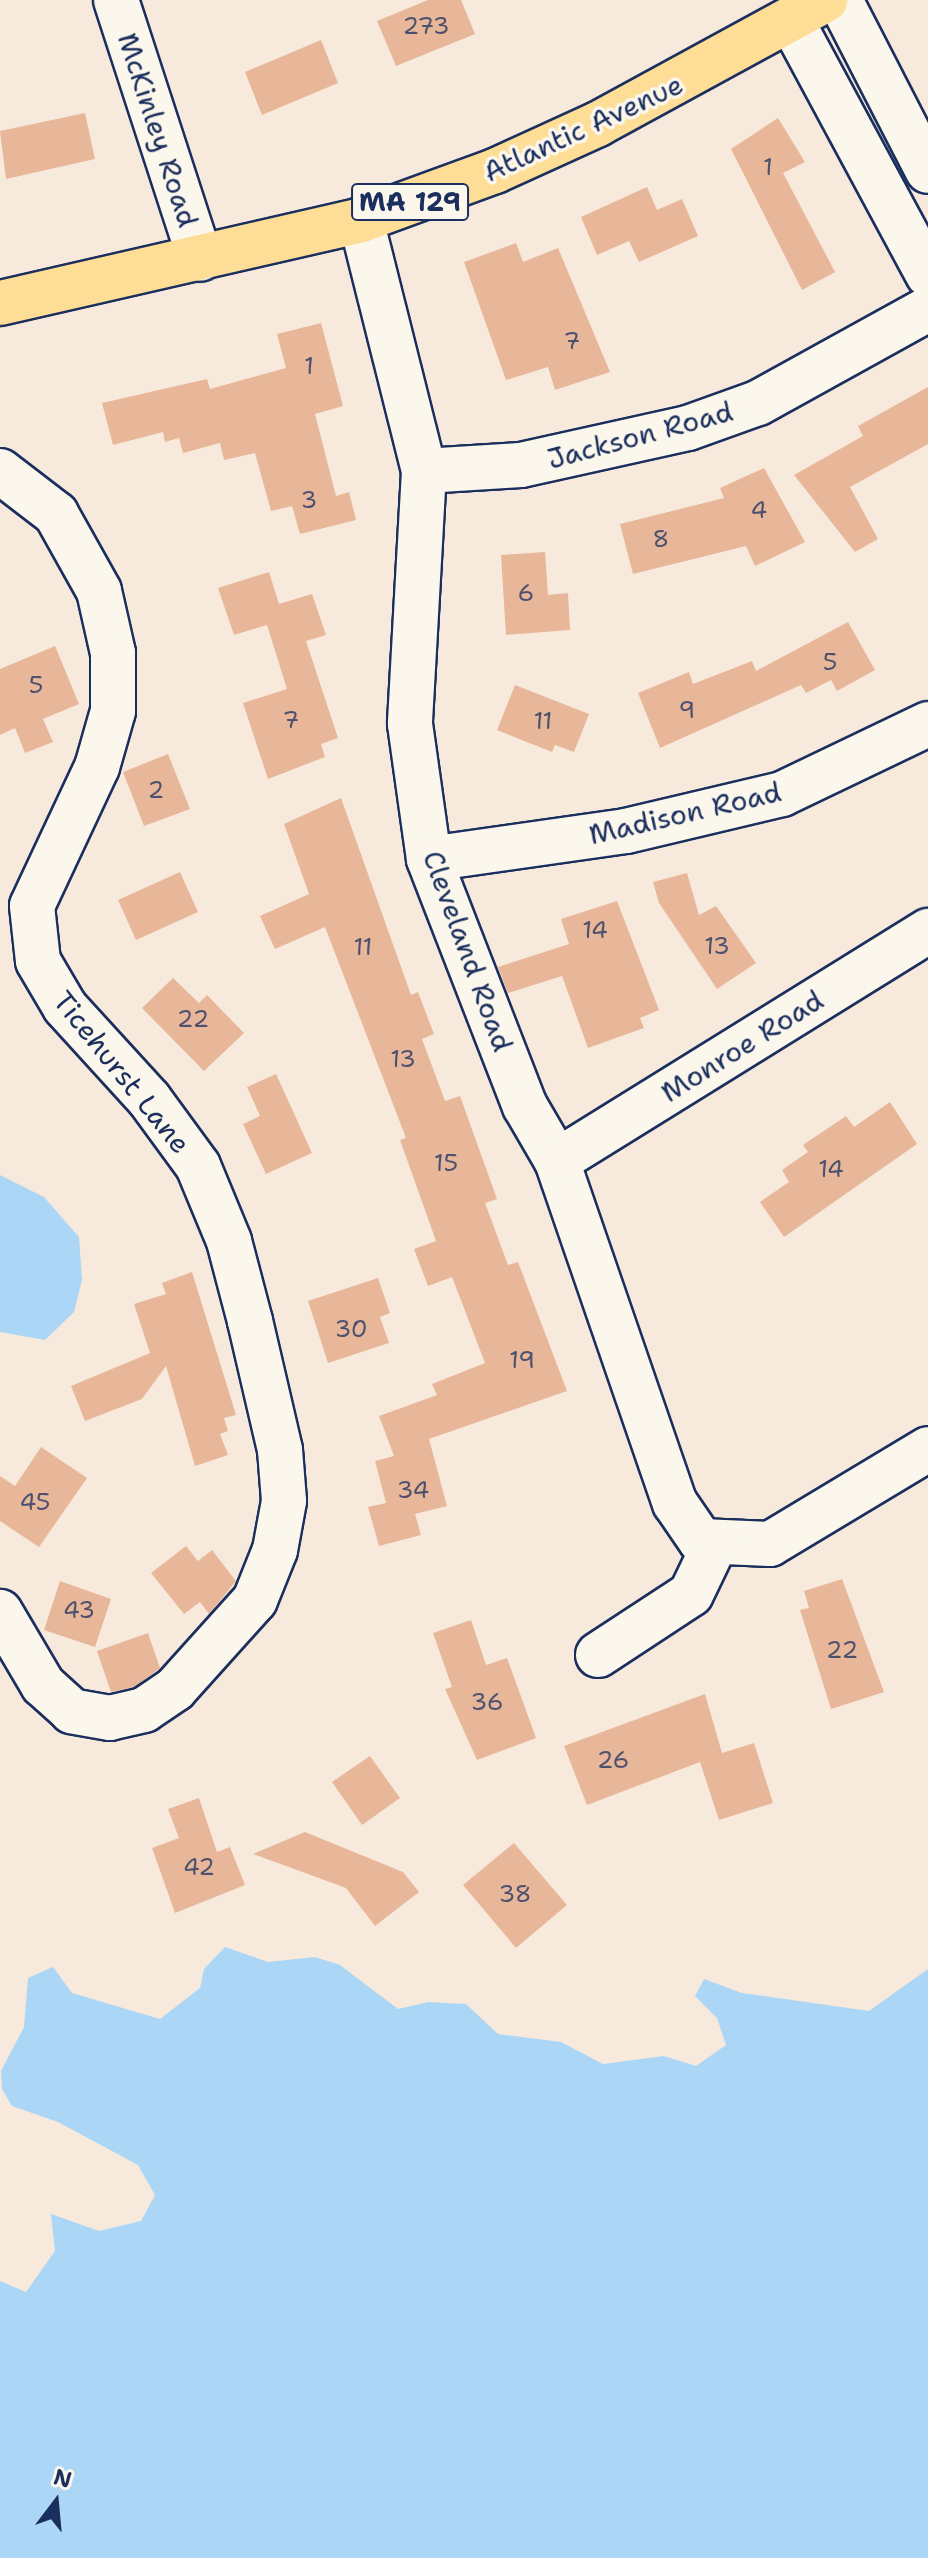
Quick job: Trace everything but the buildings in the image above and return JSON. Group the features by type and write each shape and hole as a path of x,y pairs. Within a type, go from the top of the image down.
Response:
{"main road":[{"name":"Atlantic Avenue","path":"0,303 361,220 586,130 808,10"}],"street":[{"name":"McKinley Road","path":"116,0 200,259"},
{"path":"840,0 928,171"},
{"path":"808,10 928,274"},
{"name":"Cleveland Road","path":"361,220 424,471 410,724 429,859 525,1106 557,1161 675,1503 701,1541 715,1544"},
{"name":"Jackson Road","path":"424,471 521,465 688,428 758,403 928,309"},
{"name":"Ticehurst Lane","path":"0,471 56,514 99,591 113,653 113,711 97,767 32,906 38,961 65,1007 149,1099 198,1166 243,1294 280,1450 284,1501 275,1550 255,1600 195,1669 144,1710 110,1718 72,1711 43,1685 0,1612"},
{"name":"Madison Road","path":"429,859 626,831 782,794 928,724"},
{"name":"Monroe Road","path":"557,1161 928,931"},
{"path":"598,1655 691,1594 715,1544 770,1544 928,1449"}],"water":[{"path":"0,1175 44,1197 79,1237 82,1280 74,1312 45,1340 0,1332"},
{"path":"225,1947 268,1962 315,1957 340,1965 398,2009 428,2002 466,2004 498,2034 561,2042 603,2064 664,2056 696,2066 726,2045 717,2018 695,1996 704,1979 742,1993 869,2011 928,1969 928,2558 0,2558 0,2281 26,2292 55,2251 51,2214 99,2231 141,2221 155,2195 138,2165 58,2122 12,2106 2,2089 1,2071 24,2027 28,1978 53,1967 72,1993 160,2019 200,1988 204,1969"}]}
